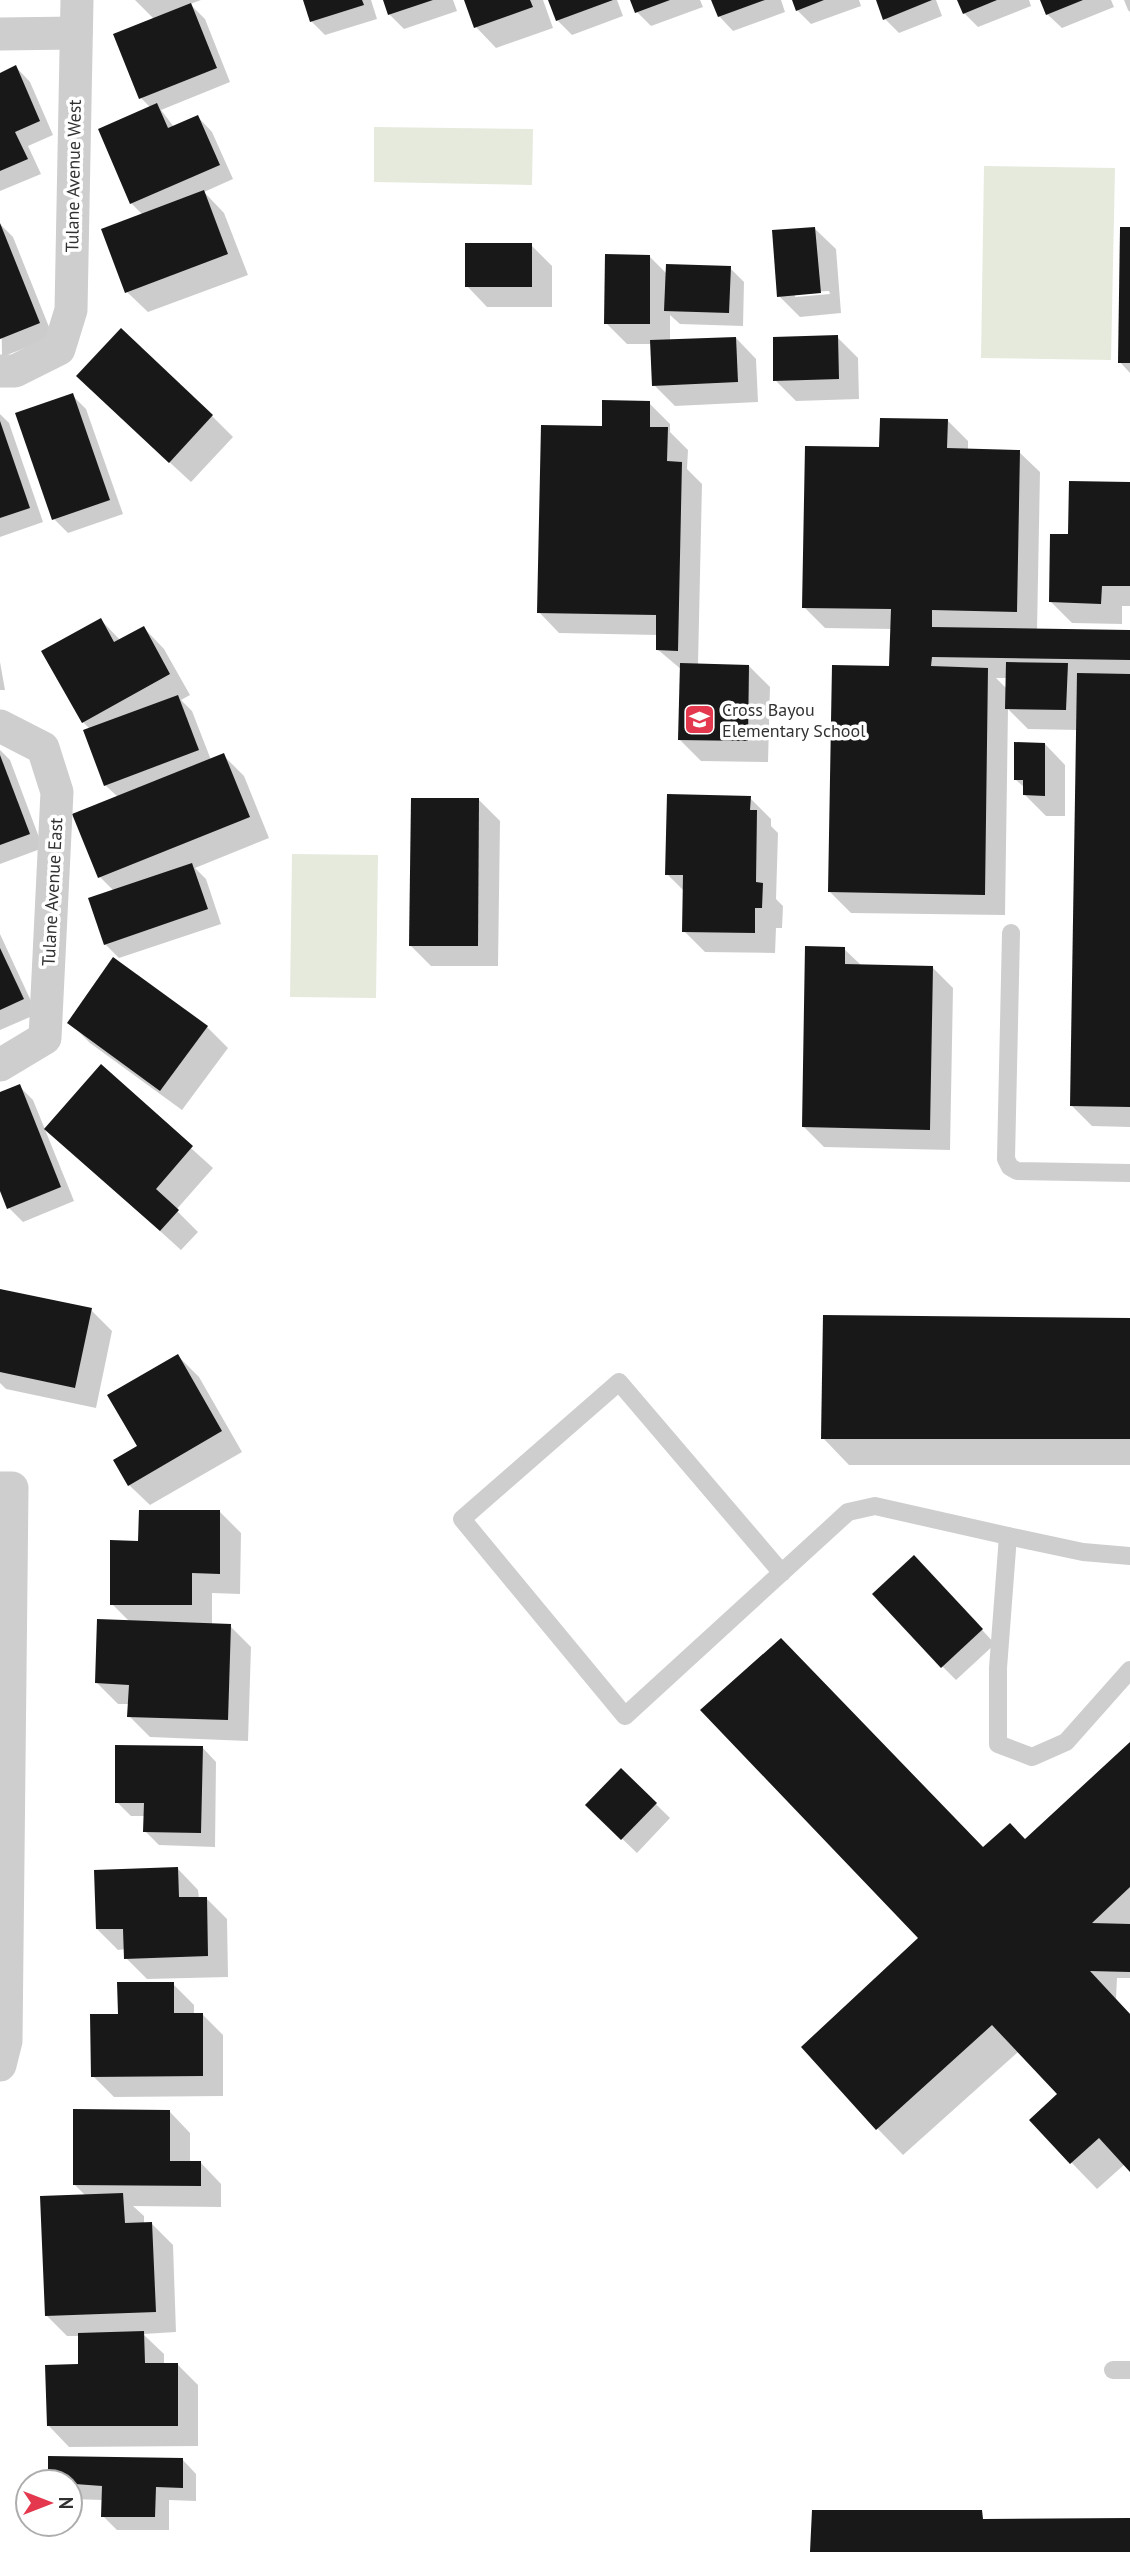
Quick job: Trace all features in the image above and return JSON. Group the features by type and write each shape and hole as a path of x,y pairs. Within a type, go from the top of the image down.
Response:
{"street":[{"name":"Tulane Avenue West","path":"0,372 15,371 59,349 71,310 77,0"},
{"path":"0,34 76,33"},
{"name":"Tulane Avenue East","path":"0,726 43,748 57,792 45,1038 0,1065"},
{"path":"0,2065 6,2042 6,1488"}],"lane":[{"path":"1011,933 1006,1159 1010,1167 1017,1171 1130,1173"},
{"path":"782,1573 619,1382 462,1518 625,1716 782,1573 848,1512 875,1506 1083,1552 1130,1556"},
{"path":"1008,1536 998,1668 998,1744 1032,1757 1066,1742 1130,1670"}],"shaded area":[{"path":"374,127 533,129 532,185 374,182"},
{"path":"984,166 1115,168 1111,360 981,358"},
{"path":"292,854 378,855 376,998 290,997"}],"building":[{"path":"303,0 362,0 364,5 310,22"},
{"path":"383,0 433,0 388,15"},
{"path":"464,0 530,0 533,7 474,28"},
{"path":"548,0 613,0 556,21"},
{"path":"630,0 670,0 635,13"},
{"path":"711,0 765,0 718,17"},
{"path":"792,0 824,0 796,11"},
{"path":"876,0 932,0 883,20"},
{"path":"957,0 997,0 963,14"},
{"path":"1040,0 1083,0 1046,15"},
{"path":"191,3 217,68 139,99 113,34"},
{"path":"16,65 40,121 15,132 28,159 0,171 0,73"},
{"path":"157,103 168,128 198,115 220,165 130,204 98,129"},
{"path":"204,190 228,254 125,293 101,229"},
{"path":"0,223 40,323 0,339"},
{"path":"815,227 821,293 777,297 772,230"},
{"path":"1120,227 1130,227 1130,363 1118,363"},
{"path":"465,243 532,243 532,287 465,287"},
{"path":"605,254 650,255 650,324 604,324"},
{"path":"666,264 731,266 729,313 664,311"},
{"path":"121,328 213,415 169,463 76,376"},
{"path":"838,335 839,379 773,381 773,337"},
{"path":"736,337 738,382 652,386 650,340"},
{"path":"73,393 110,500 52,520 15,413"},
{"path":"602,400 650,401 650,427 668,427 667,461 682,462 678,651 656,650 656,615 537,613 541,425 602,426"},
{"path":"880,418 948,419 947,448 1020,450 1017,612 932,610 932,627 1130,630 1130,660 932,657 931,666 988,668 985,895 828,892 832,665 889,666 891,609 802,608 805,446 879,447"},
{"path":"0,421 30,508 0,518"},
{"path":"1069,481 1130,482 1130,586 1102,586 1101,604 1049,602 1050,534 1068,534"},
{"path":"101,618 114,642 144,626 170,674 82,723 41,651"},
{"path":"1006,662 1068,663 1066,710 1005,709"},
{"path":"680,663 749,665 748,741 678,740"},
{"path":"1077,673 1130,674 1130,1107 1070,1106"},
{"path":"178,695 199,750 104,786 83,730"},
{"path":"1014,742 1045,743 1045,796 1023,795 1023,780 1014,780"},
{"path":"224,753 250,817 98,878 72,814"},
{"path":"0,755 30,834 0,845"},
{"path":"667,794 751,796 750,810 757,810 756,882 763,883 762,908 755,908 755,933 682,932 683,875 665,875"},
{"path":"411,798 479,798 478,946 409,946"},
{"path":"192,863 208,909 104,945 88,898"},
{"path":"805,946 845,947 845,964 933,966 930,1130 802,1127"},
{"path":"0,948 24,999 0,1010"},
{"path":"113,957 208,1026 160,1091 67,1023"},
{"path":"101,1064 193,1146 156,1189 179,1210 160,1231 44,1129"},
{"path":"20,1084 61,1187 7,1209 0,1191 0,1092"},
{"path":"0,1289 92,1308 75,1388 0,1372"},
{"path":"823,1315 1130,1318 1130,1439 821,1439"},
{"path":"178,1354 222,1431 128,1486 113,1460 137,1446 107,1395"},
{"path":"139,1510 220,1510 220,1574 192,1573 192,1605 110,1605 110,1540 138,1541"},
{"path":"914,1555 983,1629 941,1668 872,1594"},
{"path":"97,1619 231,1624 228,1720 127,1717 129,1685 95,1683"},
{"path":"781,1638 983,1847 1010,1823 1025,1839 1130,1742 1130,1887 1092,1923 1130,1924 1130,1972 1090,1971 1130,2014 1130,2172 1099,2138 1070,2164 1029,2120 1057,2094 992,2025 876,2130 801,2047 918,1938 700,1710"},
{"path":"115,1745 203,1746 201,1833 143,1832 144,1803 115,1803"},
{"path":"621,1768 657,1803 621,1840 585,1805"},
{"path":"178,1867 179,1897 207,1897 208,1956 124,1959 123,1929 96,1929 94,1870"},
{"path":"117,1982 174,1982 174,2013 203,2013 203,2076 91,2077 90,2014 118,2014"},
{"path":"73,2109 170,2110 170,2161 201,2161 201,2186 73,2185"},
{"path":"123,2193 125,2223 152,2222 156,2312 45,2316 40,2196"},
{"path":"144,2331 145,2363 178,2363 178,2426 47,2426 45,2365 78,2364 78,2333"},
{"path":"48,2456 183,2458 183,2488 156,2487 155,2517 101,2517 102,2486 84,2485 84,2468 48,2468"},
{"path":"812,2510 982,2510 983,2519 1130,2518 1130,2552 810,2552"}],"place":[{"name":"Cross Bayou Elementary School","path":"699,719"}]}
